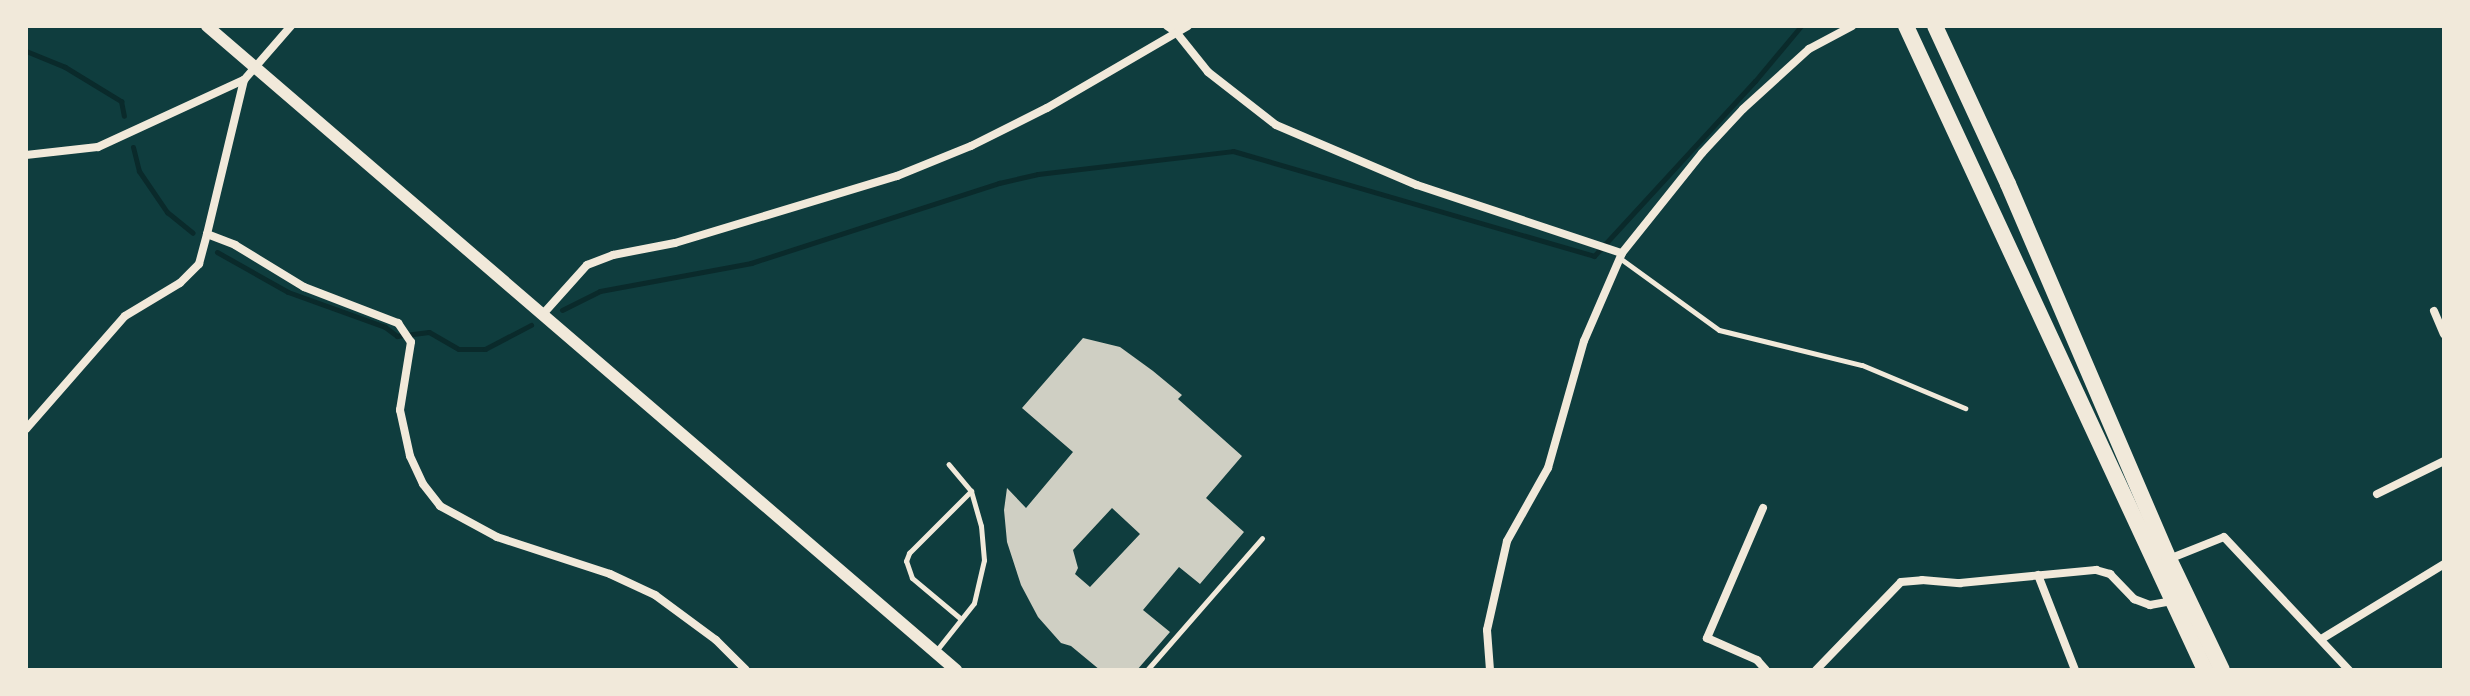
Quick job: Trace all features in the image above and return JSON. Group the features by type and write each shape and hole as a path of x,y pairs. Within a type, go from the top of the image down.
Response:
{"highway":[{"path":"1906,26 2205,670"},
{"path":"1935,26 2008,184 2169,559 2222,670"}],"street":[{"path":"207,26 956,670"},
{"path":"26,155 98,147 244,80 291,26"},
{"path":"1167,26 1176,32 1208,72 1276,125 1417,185 1620,254"},
{"path":"543,314 587,265 613,255 675,243 897,176 971,146 1047,108 1188,26"},
{"path":"1490,670 1487,630 1507,541 1548,468 1584,341 1620,254 1702,153 1743,109 1809,49 1852,26"},
{"path":"26,429 125,316 180,283 199,264 244,80"},
{"path":"207,234 235,245 304,287 398,323 411,342 400,410 410,456 423,484 440,506 497,537 610,574 655,595 716,640 746,670"},
{"path":"2434,311 2444,334"},
{"path":"2377,494 2444,461"},
{"path":"1763,508 1707,638 1757,660 1766,670"},
{"path":"2169,559 2224,537 2323,638 2349,670"},
{"path":"2323,638 2444,564"},
{"path":"1816,670 1901,582 1960,583 2096,570 2110,574 2134,599 2150,605 2173,601"},
{"path":"2038,575 2075,670"}],"lane":[{"path":"1620,254 1719,330 1862,365 1965,408"},
{"path":"935,652 974,603 984,560 981,526 971,491 948,464"},
{"path":"961,619 912,578 906,561 909,553 971,491"},
{"path":"1147,670 1262,538"}],"building":[{"path":"1083,338 1120,347 1153,371 1182,395 1178,399 1242,456 1206,498 1244,532 1200,584 1179,567 1143,610 1170,632 1137,670 1100,670 1071,646 1061,643 1038,617 1021,585 1007,542 1004,510 1007,488 1026,508 1073,452 1022,408","holes":["1112,508 1140,534 1090,587 1075,574 1078,568 1073,550"]}],"waterway":[{"path":"562,310 600,291 751,263 999,183 1038,174 1233,151 1594,256 1755,81 1801,26"},
{"path":"26,51 65,67 121,101 124,116"},
{"path":"133,147 139,171 167,212 193,233"},
{"path":"217,252 288,292 385,327 397,336 429,332 459,349 485,349 531,325"}]}
